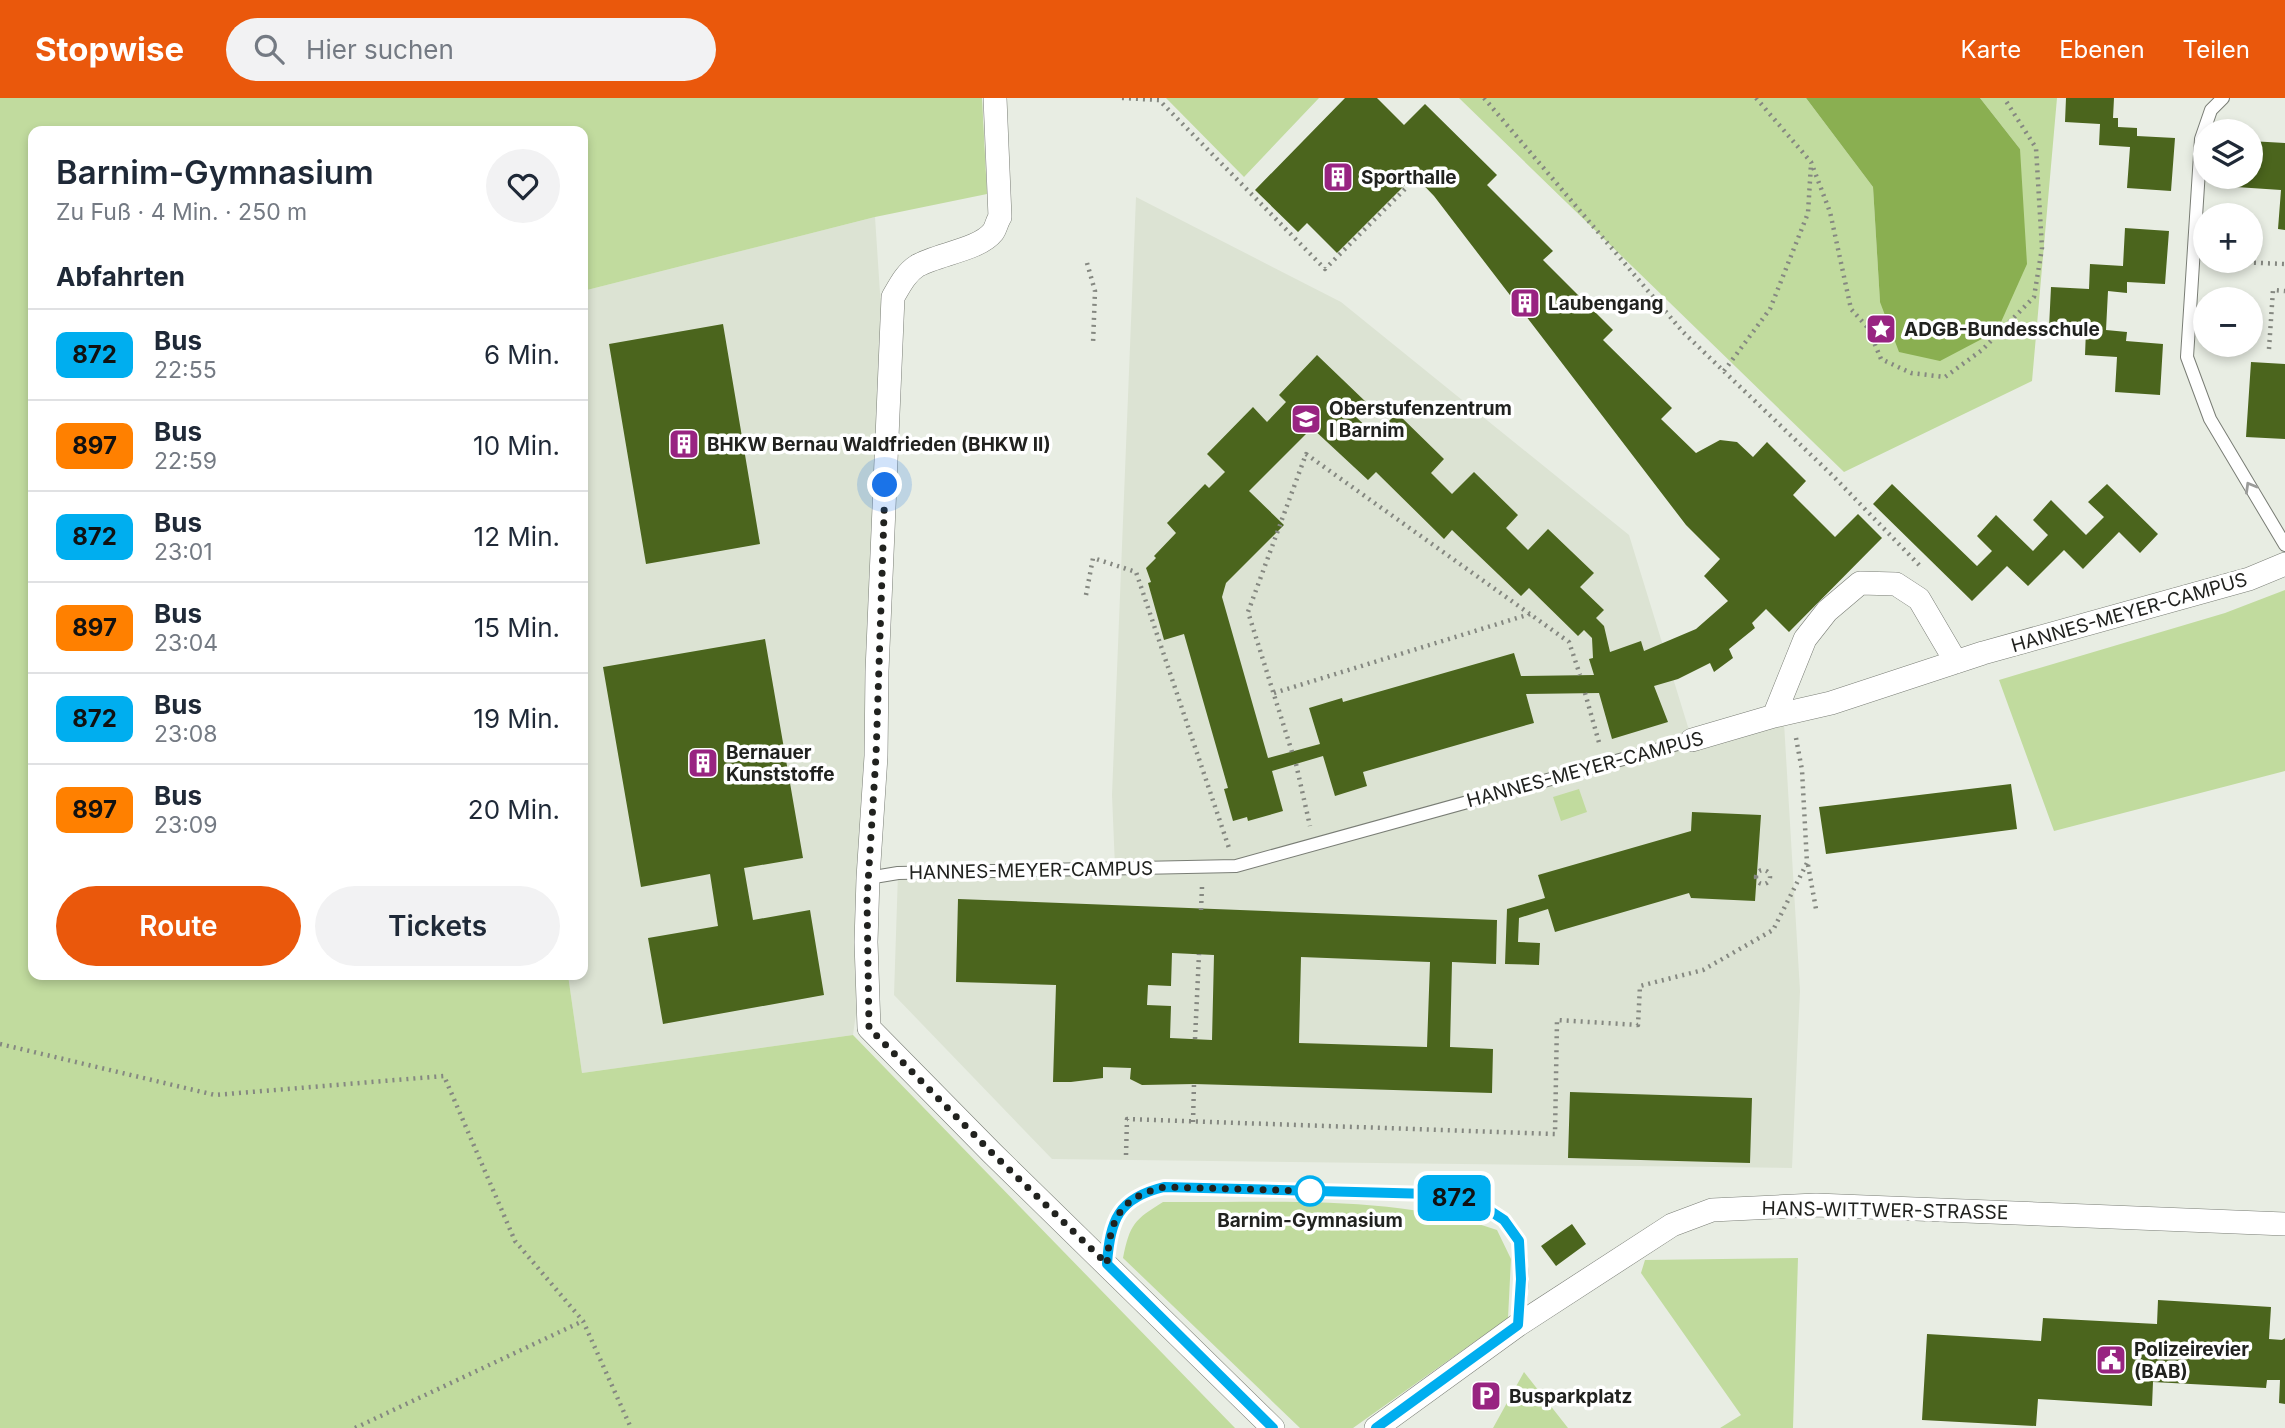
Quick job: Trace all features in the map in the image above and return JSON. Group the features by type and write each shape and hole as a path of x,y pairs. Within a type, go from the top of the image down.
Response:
{"street":[{"path":"995,98 999,217 992,233 979,243 916,267 905,277 893,297 877,671 876,756 868,877 866,942 869,1028 992,1153 1273,1428"},
{"name":"HANNES-MEYER-CAMPUS","path":"1692,740 1831,703 1956,662 2249,579 2285,564"},
{"path":"1782,714 1805,639 1827,611 1860,583 1896,583 1919,599 1956,662"},
{"name":"HANS-WITTWER-STRASSE","path":"1376,1428 1518,1325 1672,1225 1712,1210 1815,1205 2285,1223"}],"lane":[{"path":"2197,203 2201,139 2211,110 2223,98"},
{"path":"2193,273 2187,357 2210,419 2285,545"},
{"name":"HANNES-MEYER-CAMPUS","path":"868,877 898,873 1236,866 1692,740"},
{"path":"1107,1264 1109,1237 1116,1218 1127,1203 1143,1192 1164,1187 1431,1194 1478,1203 1504,1220 1519,1241 1521,1279 1518,1325"}],"path":[{"path":"1122,98 1159,100 1325,269 1415,179"},
{"path":"1484,98 1683,332 1833,476 1921,568"},
{"path":"1756,98 1811,162 1830,212 1852,309 1868,328 1881,359 1911,373 1945,377 1982,350 2034,297 2042,248 2036,148 2004,98"},
{"path":"1724,371 1770,309 1808,213 1811,162"},
{"path":"1087,263 1095,291 1093,344"},
{"path":"2263,263 2285,264"},
{"path":"2269,349 2273,290 2285,291"},
{"path":"1292,751 1248,612 1306,454 1569,642 1580,675"},
{"path":"1086,595 1093,558 1136,572 1236,866"},
{"path":"1274,693 1530,614"},
{"path":"1585,693 1605,763"},
{"path":"1782,714 1802,770 1807,863 1815,909"},
{"path":"1296,764 1314,844"},
{"path":"1126,1156 1127,1119 1555,1134 1557,1020 1638,1025 1640,986 1703,970 1773,930 1807,863"},
{"path":"1195,1039 1199,954"},
{"path":"0,1044 215,1095 444,1076 515,1241 583,1321 631,1428"},
{"path":"1193,1122 1194,1084"},
{"path":"355,1428 583,1321"}],"shaded area":[{"path":"0,98 982,98 987,194 875,217 588,290 588,126 28,126 28,980 569,980 582,1073 853,1035 1235,1428 0,1428"},
{"path":"1166,98 1319,98 1244,177"},
{"path":"1459,98 1806,98 1873,187 1880,302 2020,149 1980,98 2057,98 2032,381 1844,472"},
{"path":"1806,98 1980,98 2020,149 2027,264 1997,331 1940,361 1899,352 1880,302 1873,187"},
{"path":"1136,197 1341,302 1629,535 1692,740 1783,706 1800,991 1792,1168 1052,1159 894,995 898,873 1115,867 1112,795"},
{"path":"875,217 880,293 890,339 866,942 853,1035 582,1073 569,980 588,980 588,290"},
{"path":"2285,590 2285,771 2054,831 1999,680 2225,613"},
{"path":"1579,789 1587,812 1561,821 1553,797"},
{"path":"1163,1202 1289,1202 1375,1206 1458,1219 1497,1230 1511,1259 1508,1318 1353,1428 1300,1428 1123,1258 1128,1237 1135,1224"},
{"path":"1798,1258 1793,1428 1720,1428 1741,1415 1641,1273 1645,1260"},
{"path":"1524,1372 1568,1428 1493,1428"}],"building":[{"path":"1345,98 1377,98 1404,125 1425,104 1497,175 1487,185 1553,251 1543,260 1613,330 1603,340 1672,408 1661,419 1696,453 1720,440 1737,442 1753,457 1767,442 1806,481 1793,495 1835,537 1858,514 1882,538 1789,632 1766,609 1752,623 1755,628 1729,649 1733,658 1714,672 1710,663 1678,679 1654,686 1668,722 1612,739 1599,693 1526,694 1534,723 1363,772 1367,786 1335,796 1323,756 1272,771 1283,811 1248,821 1247,817 1233,821 1224,789 1228,788 1184,634 1164,640 1146,568 1176,533 1167,523 1205,484 1209,488 1225,472 1207,454 1253,407 1267,422 1286,402 1279,395 1317,355 1367,403 1355,416 1375,435 1397,413 1444,459 1431,473 1452,494 1474,472 1518,515 1506,528 1528,550 1548,529 1594,573 1580,587 1604,610 1596,618 1604,626 1610,652 1641,641 1644,651 1696,629 1728,601 1704,576 1720,559 1686,525 1434,196 1410,171 1407,174 1411,179 1337,253 1307,223 1298,232 1255,190","holes":["1312,428 1368,480 1376,472 1444,539 1452,530 1521,596 1529,588 1578,636 1584,630 1592,638 1593,658 1589,659 1594,675 1521,676 1514,653 1343,702 1342,698 1309,708 1320,744 1268,758 1222,597 1226,583 1284,525 1249,491"]},
{"path":"2066,98 2114,98 2113,118 2118,118 2118,127 2137,128 2137,136 2175,138 2171,191 2127,188 2130,147 2099,145 2100,124 2065,122"},
{"path":"2263,142 2285,143 2285,230 2278,229 2281,190 2263,189"},
{"path":"2125,228 2169,231 2165,284 2127,282 2127,293 2108,291 2106,330 2127,332 2126,341 2163,344 2160,395 2115,392 2117,357 2085,355 2086,330 2049,328 2051,287 2089,289 2090,264 2123,266"},
{"name":"BHKW Bernau Waldfrieden (BHKW II)","path":"723,324 760,544 646,564 609,344"},
{"path":"2251,362 2285,364 2285,439 2246,437"},
{"path":"1892,484 1977,566 1992,551 1977,536 1996,515 2033,551 2048,535 2033,520 2051,500 2086,535 2104,517 2088,502 2107,484 2158,534 2140,553 2119,532 2083,569 2064,550 2028,586 2007,566 1972,601 1873,504"},
{"name":"Bernauer Kunststoffe","path":"765,639 803,858 744,868 753,920 810,910 824,995 663,1024 648,938 718,926 710,874 641,887 603,667"},
{"path":"2011,784 2017,829 1826,854 1819,807"},
{"path":"1692,812 1761,815 1755,901 1691,898 1689,893 1555,932 1548,909 1519,918 1518,942 1540,943 1539,965 1505,964 1507,909 1545,898 1538,875 1691,831"},
{"path":"958,899 1497,920 1496,964 1452,962 1450,1047 1493,1049 1492,1093 1194,1084 1142,1085 1130,1079 1131,1068 1103,1067 1103,1078 1053,1082 1056,985 956,982","holes":["1172,953 1214,955 1212,1040 1170,1038 1171,1006 1147,1005 1148,985 1171,986","1301,957 1430,962 1427,1047 1299,1043"]},
{"path":"1570,1092 1752,1098 1750,1163 1568,1158"},
{"path":"1572,1224 1586,1244 1556,1266 1541,1246"},
{"path":"2158,1300 2271,1307 2269,1339 2285,1338 2285,1404 2279,1403 2280,1380 2267,1380 2266,1388 2153,1382 2152,1406 2038,1399 2036,1426 1922,1420 1927,1334 2041,1341 2043,1318 2157,1324"}],"bus line":[{"name":"872","path":"1273,1428 1107,1264 1109,1237 1116,1218 1127,1203 1143,1192 1164,1187 1431,1194 1478,1203 1504,1220 1519,1241 1521,1279 1518,1325 1376,1428"}],"place":[{"name":"Sporthalle","path":"1338,177"},
{"name":"Laubengang","path":"1525,303"},
{"name":"ADGB-Bundesschule","path":"1881,329"},
{"name":"Oberstufenzentrum I Barnim","path":"1306,419"},
{"name":"BHKW Bernau Waldfrieden (BHKW II)","path":"684,444"},
{"name":"Bernauer Kunststoffe","path":"703,763"},
{"name":"Barnim-Gymnasium","path":"1310,1191"},
{"name":"Polizeirevier (BAB)","path":"2111,1360"},
{"name":"Busparkplatz","path":"1486,1396"}],"route":[{"path":"885,485 876,756 867,899 869,1028 992,1153 1107,1264 1109,1237 1116,1218 1127,1203 1143,1192 1164,1187 1310,1191"}]}
